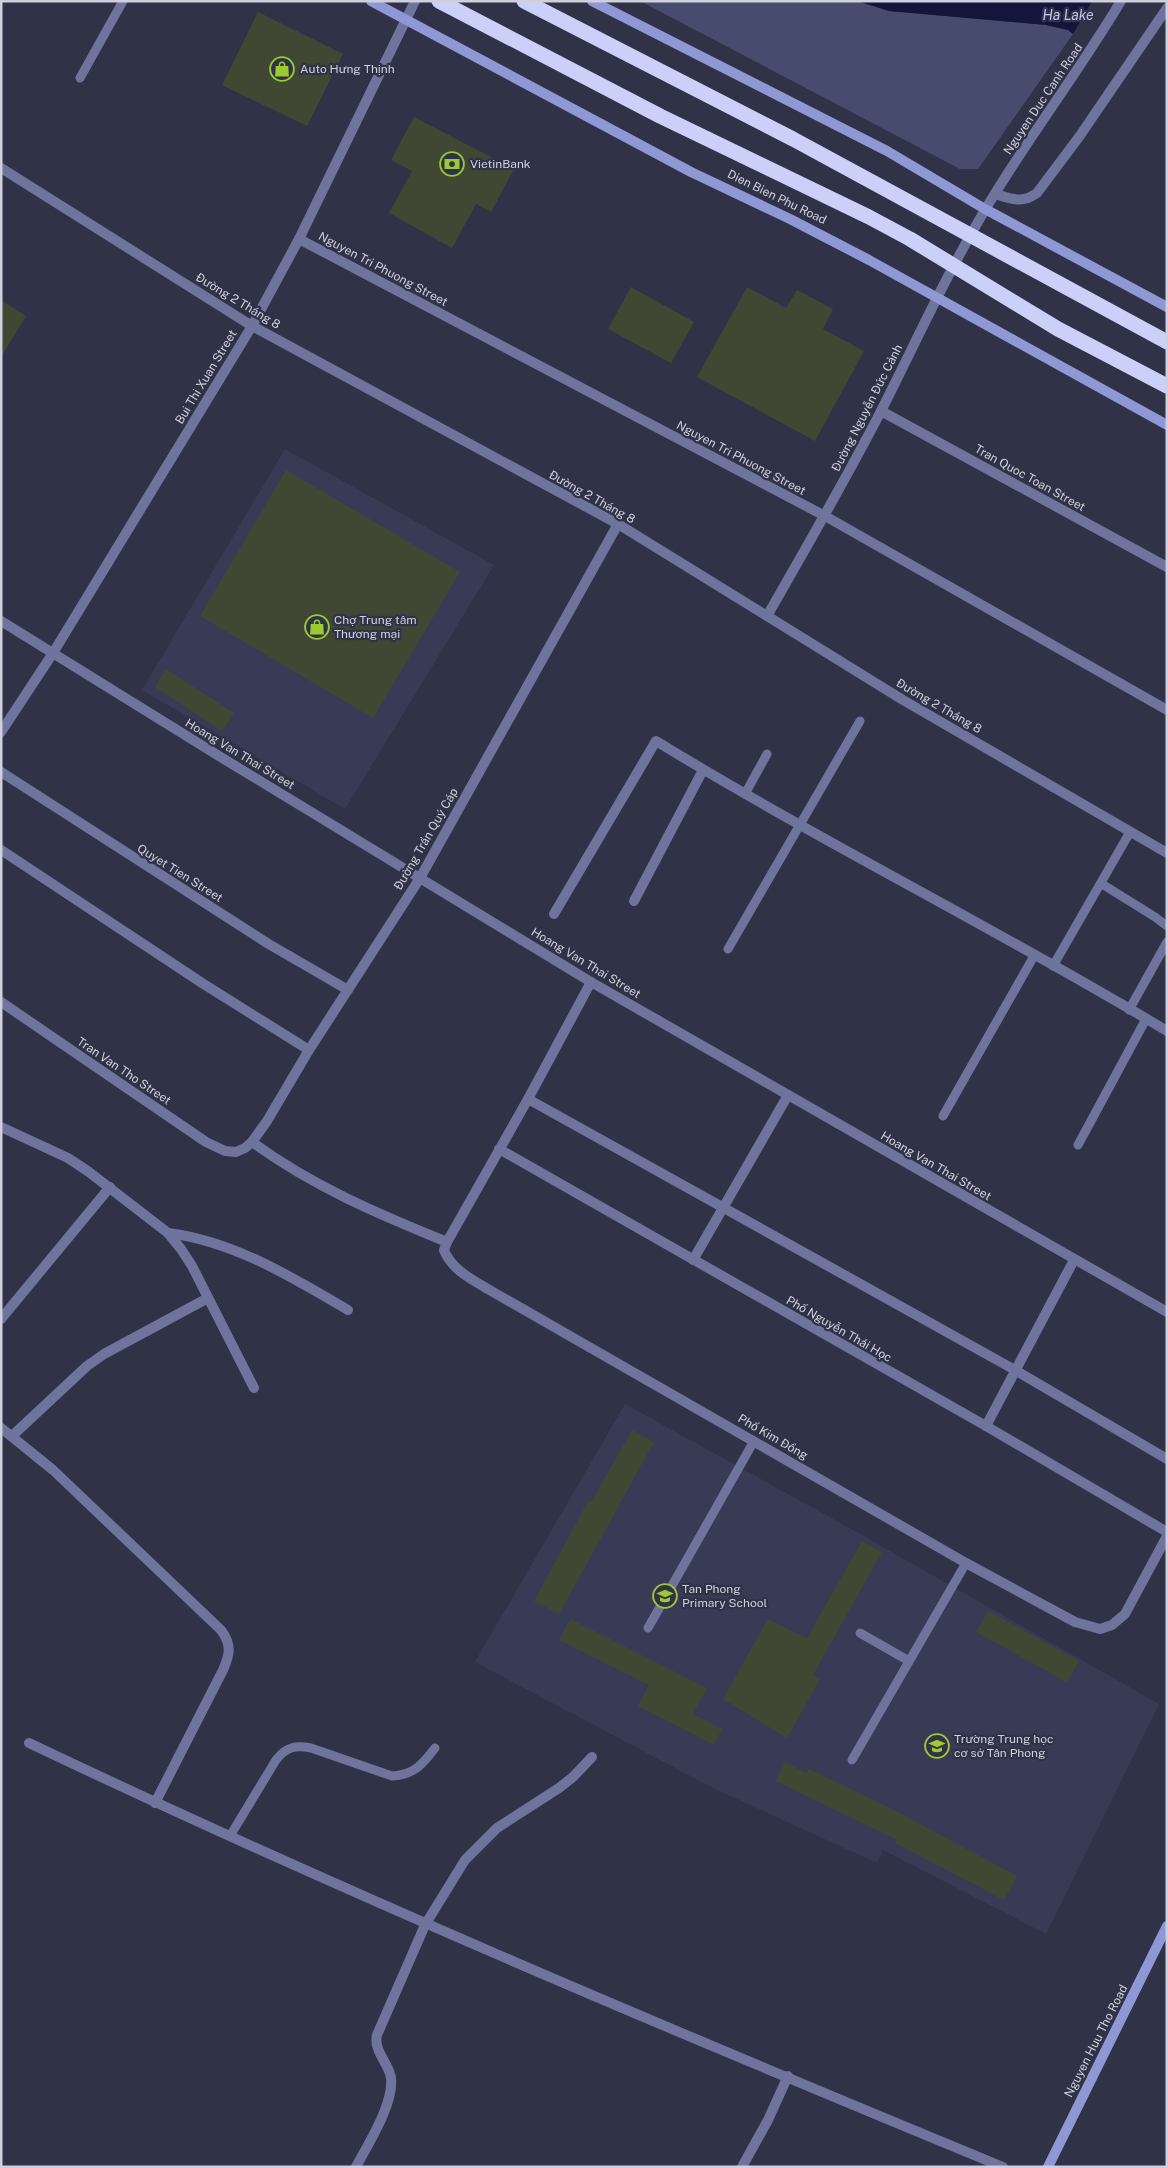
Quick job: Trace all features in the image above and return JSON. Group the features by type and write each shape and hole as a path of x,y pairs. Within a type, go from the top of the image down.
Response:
{"highway":[{"name":"Dien Bien Phu Road","path":"439,1 668,120 869,216 910,238 1058,329 1167,386"},
{"path":"524,1 793,139 1167,342"}],"street":[{"name":"Dien Bien Phu Road","path":"371,1 682,167 790,219 1167,425"},
{"name":"Bui Thi Xuan Street","path":"1,732 52,654 252,326 299,239 415,1"},
{"path":"592,1 888,151 985,209 1167,307"},
{"name":"Nguyen Duc Canh Road","path":"985,209 1093,47 1121,1"},
{"path":"995,194 1020,201 1028,200 1037,193 1079,138 1165,15"},
{"name":"Đường 2 Tháng 8","path":"1,168 252,326 618,524 903,700 1167,854"},
{"name":"Đường Nguyễn Đức Cảnh","path":"767,616 825,516 985,209"},
{"name":"Nguyen Tri Phuong Street","path":"299,239 825,516 1167,710"},
{"name":"Tran Quoc Toan Street","path":"881,411 1167,568"},
{"name":"Đường Trần Quý Cáp","path":"236,1152 252,1142 267,1121 309,1050 420,878 618,524"},
{"name":"Hoang Van Thai Street","path":"1,621 52,654 591,982 1167,1312"},
{"path":"554,914 656,741 744,794 1167,1031"},
{"path":"634,901 703,770"},
{"name":"Quyet Tien Street","path":"1,772 259,938 348,990"},
{"path":"1,850 202,983 309,1050"},
{"path":"252,1142 274,1158 324,1188 446,1246 591,982"},
{"name":"Tran Van Tho Street","path":"1,1002 206,1142 226,1151 236,1152"},
{"path":"693,1260 725,1208 788,1094"},
{"path":"528,1099 1015,1370 1167,1459"},
{"path":"1,1127 68,1158 110,1187 168,1233 181,1248 192,1266 254,1388"},
{"name":"Phố Nguyễn Thái Học","path":"499,1149 986,1426 1167,1532"},
{"path":"1,1319 110,1187"},
{"path":"168,1233 193,1236 229,1247 348,1310"},
{"name":"Phố Kim Đồng","path":"446,1246 447,1258 457,1268 485,1288 966,1563 1075,1622 1100,1629 1112,1625 1125,1614 1167,1536"},
{"path":"986,1426 1074,1260"},
{"path":"12,1436 87,1366 104,1354 208,1298"},
{"path":"1,1428 53,1470 228,1638 230,1652 225,1665 155,1803"},
{"path":"29,1742 155,1803 425,1924 1004,2167"},
{"path":"356,2167 390,2093 390,2076 377,2046 377,2035 425,1924 465,1860 478,1844 496,1828 559,1788 592,1757"},
{"name":"Nguyen Huu Tho Road","path":"1048,2167 1167,1926"},
{"path":"742,2167 768,2120 788,2076"}],"lane":[{"path":"80,78 123,1"},
{"path":"728,949 860,721"},
{"path":"744,794 767,754"},
{"path":"1053,966 1102,884 1130,832"},
{"path":"1102,884 1167,926"},
{"path":"1129,1010 1167,942"},
{"path":"943,1116 1034,956"},
{"path":"1078,1144 1146,1019"},
{"path":"648,1628 754,1441"},
{"path":"852,1760 966,1563"},
{"path":"860,1633 909,1661"},
{"path":"230,1836 276,1760 281,1753 289,1748 299,1745 311,1748 392,1776 403,1776 414,1772 435,1748"}],"shaded area":[{"path":"640,1 857,1 889,11 1046,25 1068,30 1073,34 978,169 960,169"},
{"name":"Chợ Trung tâm Thương mại","path":"285,449 494,565 345,809 142,690"},
{"path":"625,1404 853,1530 1159,1704 1046,1934 883,1850 877,1863 713,1788 475,1662"}],"water":[{"name":"Ha Lake","path":"857,1 1092,1 1073,34 1068,30 1046,25 889,11"}],"building":[{"name":"Auto Hưng Thịnh","path":"258,12 343,54 307,126 222,85"},
{"name":"VietinBank","path":"414,117 514,169 491,212 476,204 452,248 389,213 412,171 391,160"},
{"path":"631,287 694,322 671,363 608,329"},
{"path":"747,287 786,308 797,290 833,309 823,329 864,351 815,441 697,377"},
{"path":"1,300 26,316 1,357"},
{"path":"286,470 460,572 373,718 200,616"},
{"path":"166,669 234,713 222,731 155,687"},
{"path":"632,1430 654,1442 559,1614 534,1601 588,1501 591,1502"},
{"path":"862,1541 882,1552 813,1675 820,1679 787,1738 723,1699 768,1619 807,1638"},
{"path":"988,1611 1079,1661 1067,1682 976,1632"},
{"path":"570,1619 707,1688 693,1714 722,1729 714,1745 638,1706 649,1685 559,1640"},
{"path":"785,1762 806,1773 809,1769 894,1810 1017,1876 1004,1900 895,1843 897,1840 776,1781"}],"place":[{"name":"Auto Hưng Thịnh","path":"282,69"},
{"name":"VietinBank","path":"452,164"},
{"name":"Chợ Trung tâm Thương mại","path":"317,627"},
{"name":"Tan Phong Primary School","path":"665,1596"},
{"name":"Trường Trung học cơ sở Tân Phong","path":"937,1746"}]}
